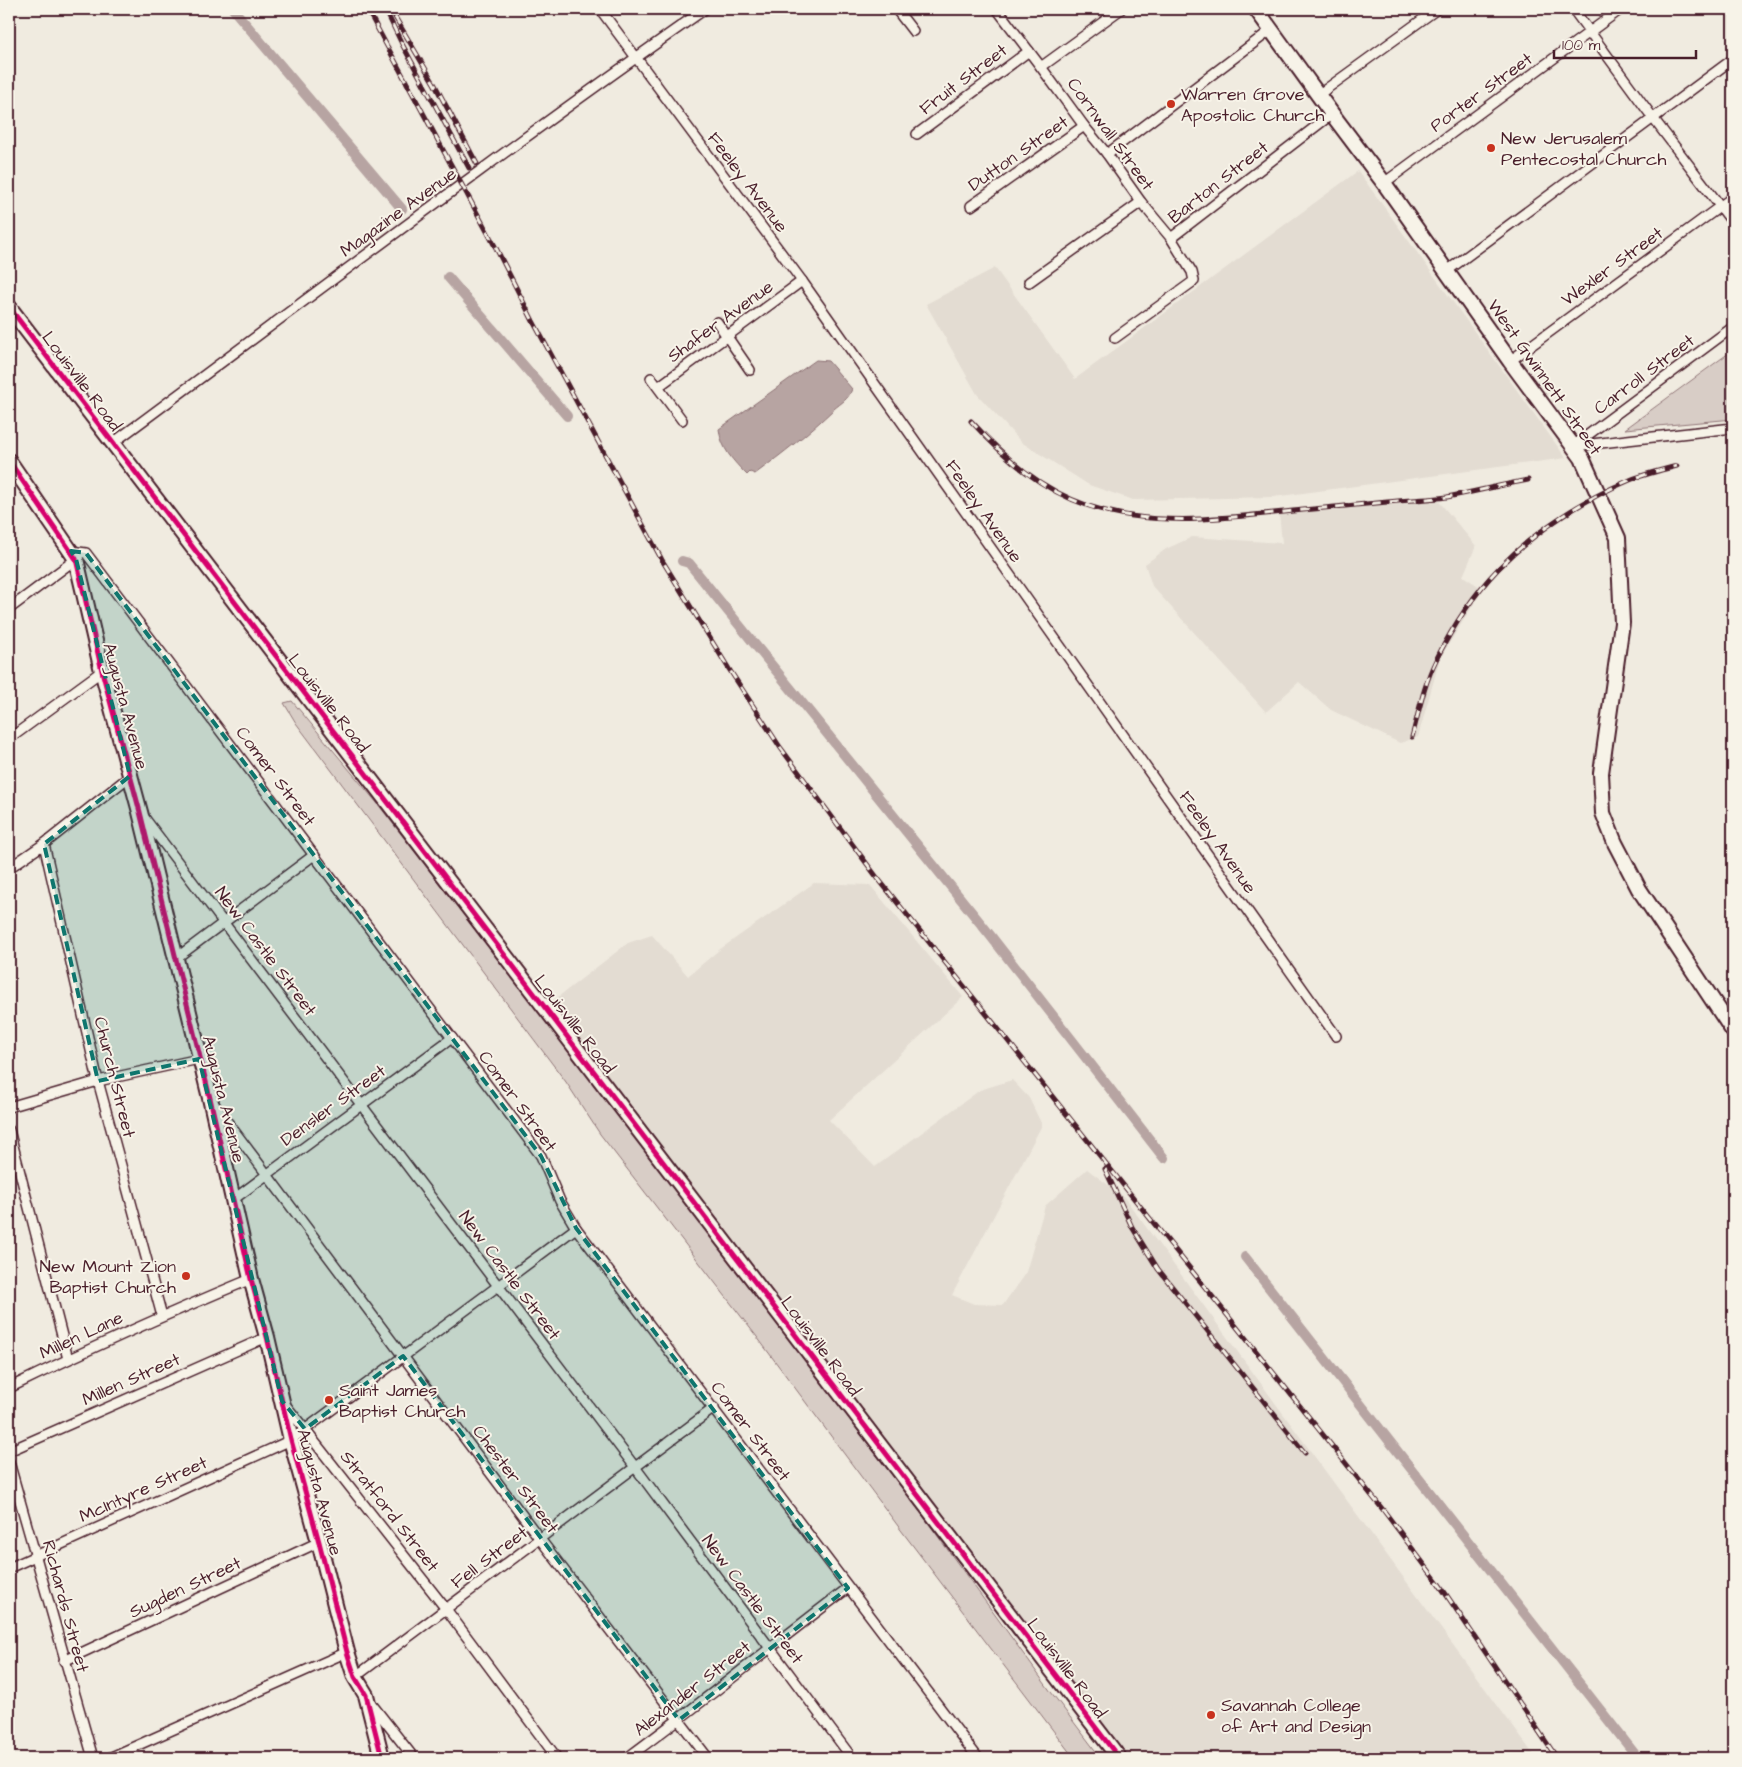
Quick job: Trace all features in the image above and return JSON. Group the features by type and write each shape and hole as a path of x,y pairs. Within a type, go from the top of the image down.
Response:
{"main road":[{"name":"West Gwinnett Street","path":"1256,9 1582,458 1618,538 1622,623 1601,773 1603,813 1615,843 1639,889 1733,1031"},
{"name":"Louisville Road","path":"9,308 1119,1758"},
{"name":"Augusta Avenue","path":"11,468 74,555 140,812 291,1440 347,1652 355,1678 366,1696 382,1758"}],"street":[{"name":"Feeley Avenue","path":"600,9 802,281 1336,1036"},
{"name":"Magazine Avenue","path":"113,444 635,58 705,9"},
{"path":"896,9 913,31"},
{"name":"Cornwall Street","path":"997,9 1141,202 1171,238 1192,272 1194,281 1115,338"},
{"path":"1041,66 1121,9"},
{"path":"1318,95 1437,9"},
{"path":"1573,9 1733,223"},
{"name":"Porter Street","path":"1384,183 1621,9"},
{"path":"1107,154 1271,30"},
{"name":"Fruit Street","path":"917,134 1029,50"},
{"path":"1448,271 1733,59"},
{"name":"Barton Street","path":"1171,238 1332,114"},
{"name":"Dutton Street","path":"971,206 1084,126"},
{"name":"Wexler Street","path":"1510,361 1733,196"},
{"path":"1029,282 1141,202"},
{"name":"Shafer Avenue","path":"658,387 802,281"},
{"path":"717,322 750,370"},
{"name":"Carroll Street","path":"1573,446 1733,327"},
{"path":"651,378 682,420"},
{"path":"1573,446 1733,428"},
{"name":"Comer Street","path":"74,555 86,552 541,1156 560,1201 576,1228 978,1758"},
{"path":"9,609 74,555"},
{"path":"9,740 102,670"},
{"path":"9,868 44,844 130,776"},
{"name":"New Castle Street","path":"140,812 635,1467 852,1758"},
{"name":"Church Street","path":"44,844 98,1081 162,1316"},
{"path":"175,959 314,855"},
{"name":"Densler Street","path":"234,1199 452,1038"},
{"path":"9,1107 98,1081 199,1060"},
{"name":"Chester Street","path":"210,1098 540,1539 708,1758"},
{"path":"9,1130 68,1359"},
{"path":"305,1429 576,1228"},
{"name":"Millen Lane","path":"9,1388 162,1316 251,1279"},
{"name":"Millen Street","path":"9,1451 267,1336"},
{"name":"Augusta Avenue","path":"282,1401 305,1429"},
{"name":"Fell Street","path":"355,1678 714,1408"},
{"name":"McIntyre Street","path":"9,1568 291,1440 305,1429"},
{"name":"Stratford Street","path":"305,1429 446,1609 557,1758"},
{"name":"Richards Street","path":"9,1462 93,1758"},
{"name":"Sugden Street","path":"64,1661 319,1542"},
{"name":"Alexander Street","path":"627,1758 679,1720 848,1588"},
{"path":"109,1758 347,1652"},
{"path":"366,1696 414,1758"}],"highlighted area":[{"path":"71,551 86,553 541,1156 576,1228 848,1588 679,1720 403,1356 305,1429 282,1401 199,1059 98,1081 44,844 130,776 76,559"}],"shaded area":[{"path":"1358,171 1566,458 1273,497 1133,500 1089,485 1021,442 977,394 926,304 995,268 1075,379"},
{"path":"1733,350 1733,419 1625,429"},
{"path":"816,360 828,361 852,389 849,396 785,451 755,474 750,472 747,475 725,448 719,429"},
{"path":"1436,498 1476,546 1463,576 1483,589 1440,658 1418,737 1400,743 1331,710 1299,682 1266,712 1152,586 1145,564 1166,549 1192,537 1282,543 1279,512"},
{"path":"292,701 377,803 581,1067 921,1513 1101,1758 1074,1758 757,1337 600,1134 566,1082 296,723 284,703"},
{"path":"814,883 870,885 963,997 829,1120 875,1167 980,1090 1012,1080 1029,1098 1042,1125 952,1295 974,1304 1003,1305 1026,1272 1045,1206 1087,1169 1124,1197 1536,1758 1119,1758 545,1007 628,943 652,935 688,976 719,950"}],"waterway":[{"path":"233,9 402,209"},
{"path":"448,277 567,416"},
{"path":"682,561 689,563 990,935 1164,1158"},
{"path":"1245,1257 1638,1758"}],"railway":[{"path":"367,9 662,560 729,669 780,747 876,876 1384,1511 1439,1584 1557,1758"},
{"path":"385,9 469,168"},
{"path":"395,17 435,85 477,164"},
{"path":"971,421 1011,460 1055,491 1089,506 1115,513 1142,517 1169,519 1223,518 1447,497 1528,480"},
{"path":"1412,737 1425,688 1436,660 1464,612 1498,569 1527,542 1560,518 1594,497 1630,480 1677,466"},
{"path":"1105,1169 1132,1227 1158,1269 1305,1453"}],"cycle path":[{"path":"9,307 1119,1758"},
{"path":"9,461 76,559 102,671 140,812 210,1098 251,1279 267,1337 291,1440 347,1652 355,1677 366,1695 382,1758"}],"place":[{"name":"Warren Grove Apostolic Church","path":"1171,104"},
{"name":"New Jerusalem Pentecostal Church","path":"1491,148"},
{"name":"New Mount Zion Baptist Church","path":"186,1276"},
{"name":"Saint James Baptist Church","path":"329,1400"},
{"name":"Savannah College of Art and Design","path":"1211,1715"}]}
